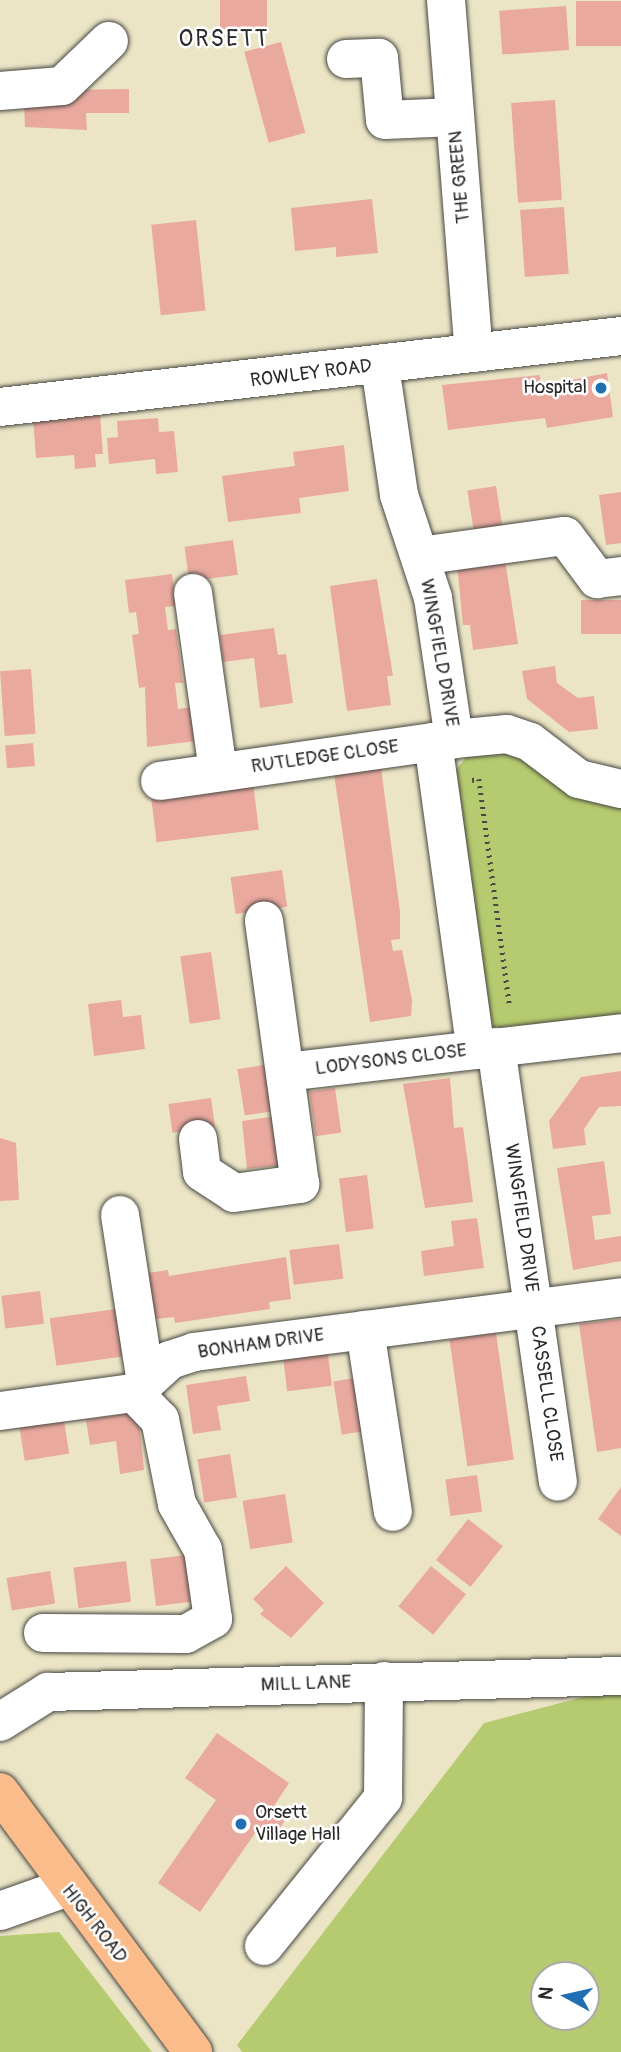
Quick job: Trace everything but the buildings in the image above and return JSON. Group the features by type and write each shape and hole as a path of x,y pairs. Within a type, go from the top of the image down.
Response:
{"main road":[{"name":"HIGH ROAD","path":"0,1792 65,1888 193,2052"}],"street":[{"name":"THE GREEN","path":"446,0 474,353"},
{"path":"0,91 62,86 109,41"},
{"path":"346,60 379,58 385,120 455,117"},
{"name":"ROWLEY ROAD","path":"0,407 380,366 621,336"},
{"name":"WINGFIELD DRIVE","path":"380,366 400,495 433,598 443,740 486,1048 534,1305"},
{"path":"419,556 565,536 597,579 621,576"},
{"path":"193,593 218,771"},
{"name":"RUTLEDGE CLOSE","path":"160,781 443,740 508,734 530,741 579,779 621,789"},
{"path":"198,1139 202,1172 234,1193 300,1184 264,920"},
{"name":"LODYSONS CLOSE","path":"286,1072 621,1033"},
{"path":"43,1633 187,1634 213,1619 203,1550 177,1504 160,1420 140,1388 120,1215"},
{"name":"BONHAM DRIVE","path":"140,1388 170,1360 194,1352 534,1305 621,1297"},
{"name":"CASSELL CLOSE","path":"534,1305 558,1482"},
{"path":"365,1330 393,1512"},
{"path":"0,1411 140,1388"},
{"name":"MILL LANE","path":"0,1722 48,1692 621,1676"},
{"path":"264,1946 383,1798 384,1681"},
{"path":"0,1910 65,1888"}],"green space":[{"path":"503,747 621,800 621,1018 515,1036 495,1028 483,1013 452,775 470,752"},
{"path":"621,1687 621,2052 242,2052 237,2045 484,1723"},
{"path":"59,1932 152,2052 0,2052 0,1936"}],"place":[{"name":"Hospital","path":"601,388"},
{"name":"Orsett Village Hall","path":"241,1824"}],"district":[{"name":"ORSETT","path":"224,39"}]}
